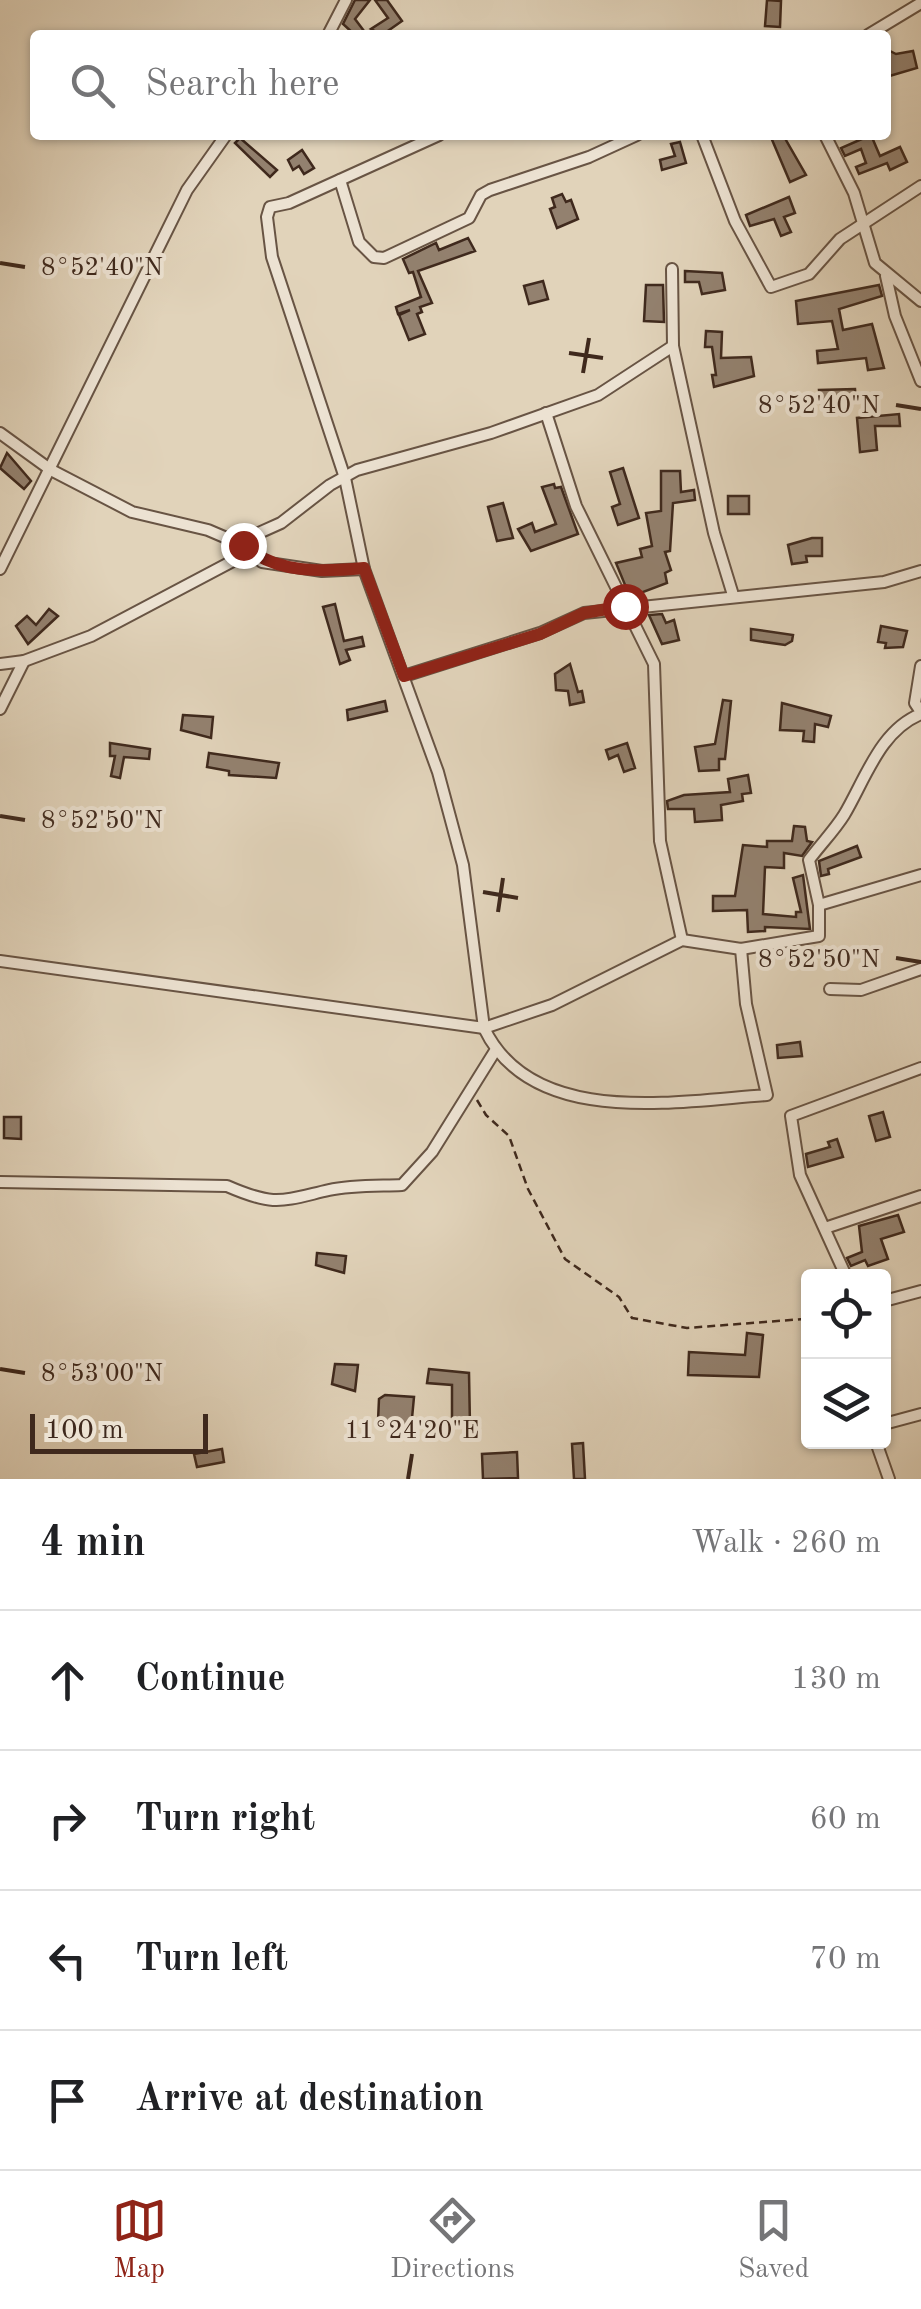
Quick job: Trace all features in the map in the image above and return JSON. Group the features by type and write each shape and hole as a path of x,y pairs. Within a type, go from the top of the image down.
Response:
{"street":[{"path":"331,30 346,0"},
{"path":"876,30 921,3"},
{"path":"0,570 187,190 222,140"},
{"path":"427,140 340,180 270,206 267,218 272,257 346,478 364,568 438,772 462,865 484,1028 496,1052 543,1083 583,1099 644,1104 767,1095 746,1004 741,949"},
{"path":"340,180 359,242 374,257 384,258 469,218 481,195 490,190 589,158 627,140"},
{"path":"704,140 735,221 772,287 809,274 840,239 921,186"},
{"path":"828,140 854,192 875,263 886,276 921,301"},
{"path":"672,269 673,346 714,533 732,595"},
{"path":"886,276 895,316 921,381"},
{"path":"0,664 24,662 91,636 231,562 243,545 357,470 598,396 673,346"},
{"path":"546,412 576,506 654,664 660,841 682,940"},
{"path":"0,433 52,470 132,512 208,530 243,545 262,562 322,572 364,568"},
{"path":"404,676 540,634 584,613 884,582 921,571"},
{"path":"0,709 24,662"},
{"path":"0,960 484,1028 552,1005 682,940 741,949 819,936 820,905 809,860 843,816 872,761 906,720 921,713 915,703 921,666"},
{"path":"820,905 921,875"},
{"path":"830,990 861,990 921,969"},
{"path":"0,1182 227,1186 256,1199 298,1201 330,1190 402,1185 432,1152 448,1121 472,1092 496,1052"},
{"path":"843,1269 800,1175 792,1116 921,1068"},
{"path":"824,1228 921,1196"},
{"path":"891,1299 921,1291"},
{"path":"891,1422 921,1414"},
{"path":"878,1449 889,1479"}],"path":[{"path":"472,1092 486,1116 509,1136 528,1189 565,1260 620,1297 632,1318 686,1328 801,1319"}],"building":[{"path":"355,0 370,0 355,19 363,30 350,30 343,24"},
{"path":"375,0 387,0 402,21 389,30 371,29 388,18"},
{"path":"767,0 781,1 780,27 765,26"},
{"path":"913,51 917,68 891,76 891,52"},
{"path":"242,140 277,170 270,177 235,143"},
{"path":"772,140 786,140 806,175 790,182"},
{"path":"859,140 873,140 880,156 900,147 907,162 890,170 887,163 859,174 856,167 866,163 861,149 845,156 841,148"},
{"path":"680,142 686,163 662,170 660,160 675,156 671,144"},
{"path":"302,150 314,168 304,174 299,166 293,170 288,160"},
{"path":"562,194 566,202 571,200 578,219 557,228 550,209 555,207 552,198"},
{"path":"789,197 795,213 784,217 791,232 781,236 774,219 750,226 746,215"},
{"path":"468,238 475,251 418,271 432,303 420,307 422,312 417,314 425,334 409,340 399,315 410,310 398,314 396,307 421,297 413,272 409,273 403,259 436,243 439,250"},
{"path":"685,271 722,273 725,290 702,294 699,282 685,282"},
{"path":"543,281 548,299 529,304 524,286"},
{"path":"646,285 663,285 664,322 644,321"},
{"path":"879,285 882,296 839,309 843,330 872,324 884,368 868,370 866,358 818,363 817,351 838,349 832,321 798,324 796,301"},
{"path":"706,331 722,332 721,358 751,357 754,376 714,387 712,347 705,347"},
{"path":"855,389 856,402 820,403 819,390"},
{"path":"899,414 900,426 875,426 877,450 860,452 857,418"},
{"path":"7,453 31,481 24,489 0,468"},
{"path":"623,468 639,518 618,525 612,507 620,504 610,472"},
{"path":"661,471 680,471 681,492 694,490 695,500 673,503 670,551 665,552 671,570 665,573 667,583 630,597 616,563 642,557 640,549 652,546 646,513 661,511"},
{"path":"554,484 555,488 561,487 578,534 531,551 518,529 532,523 535,532 556,524 542,487"},
{"path":"728,496 749,496 749,514 728,514"},
{"path":"503,503 513,538 497,541 488,507"},
{"path":"822,538 822,556 806,556 807,562 792,564 788,545"},
{"path":"335,604 344,641 362,637 364,646 346,650 350,660 340,664 323,607"},
{"path":"49,609 58,616 28,644 16,626 27,616 36,625"},
{"path":"662,614 666,623 674,620 679,640 662,644 649,615"},
{"path":"881,626 907,631 903,647 885,648 886,643 878,642"},
{"path":"751,629 793,635 792,641 785,645 751,640"},
{"path":"570,664 584,702 570,705 568,691 556,690 555,674"},
{"path":"723,700 731,701 725,759 719,759 719,770 699,771 695,747 715,744"},
{"path":"385,701 387,711 348,720 347,710"},
{"path":"782,703 831,716 828,727 815,724 814,742 803,741 804,731 780,730"},
{"path":"183,715 213,717 211,738 181,730"},
{"path":"110,743 150,749 149,759 124,757 120,778 111,776 115,756 110,756"},
{"path":"627,743 635,768 624,772 618,755 609,759 606,750"},
{"path":"209,753 279,763 276,778 229,775 229,771 207,767"},
{"path":"748,775 751,793 742,794 743,801 721,805 722,820 695,822 694,809 668,809 667,801 684,795 730,792 728,779"},
{"path":"794,826 805,827 807,841 812,842 802,856 784,853 784,868 765,867 763,914 796,917 796,912 801,912 793,878 803,875 810,929 765,927 765,931 748,932 747,910 713,911 713,896 735,896 743,845 767,847 767,841 792,841"},
{"path":"857,846 861,857 828,869 829,874 821,876 819,861"},
{"path":"800,1042 802,1056 778,1058 777,1045"},
{"path":"883,1112 890,1137 876,1141 869,1116"},
{"path":"4,1117 21,1117 21,1139 4,1138"},
{"path":"837,1139 843,1157 808,1167 806,1154 830,1147 828,1142"},
{"path":"898,1215 904,1232 881,1239 888,1259 868,1266 865,1260 851,1266 847,1258 862,1252 859,1226"},
{"path":"317,1253 346,1256 344,1273 316,1265"},
{"path":"747,1333 763,1335 759,1377 688,1375 689,1352 745,1355"},
{"path":"335,1364 358,1365 355,1391 332,1384"},
{"path":"429,1369 469,1373 470,1426 452,1426 452,1385 427,1383"},
{"path":"385,1395 414,1397 411,1429 382,1426 378,1421 379,1399"},
{"path":"583,1443 585,1479 574,1479 572,1444"},
{"path":"222,1449 224,1462 197,1467 194,1454"},
{"path":"517,1452 518,1478 483,1479 482,1454"}],"route":[{"path":"243,545 262,562 322,572 364,568 404,676 540,634 584,613 625,606"}]}
